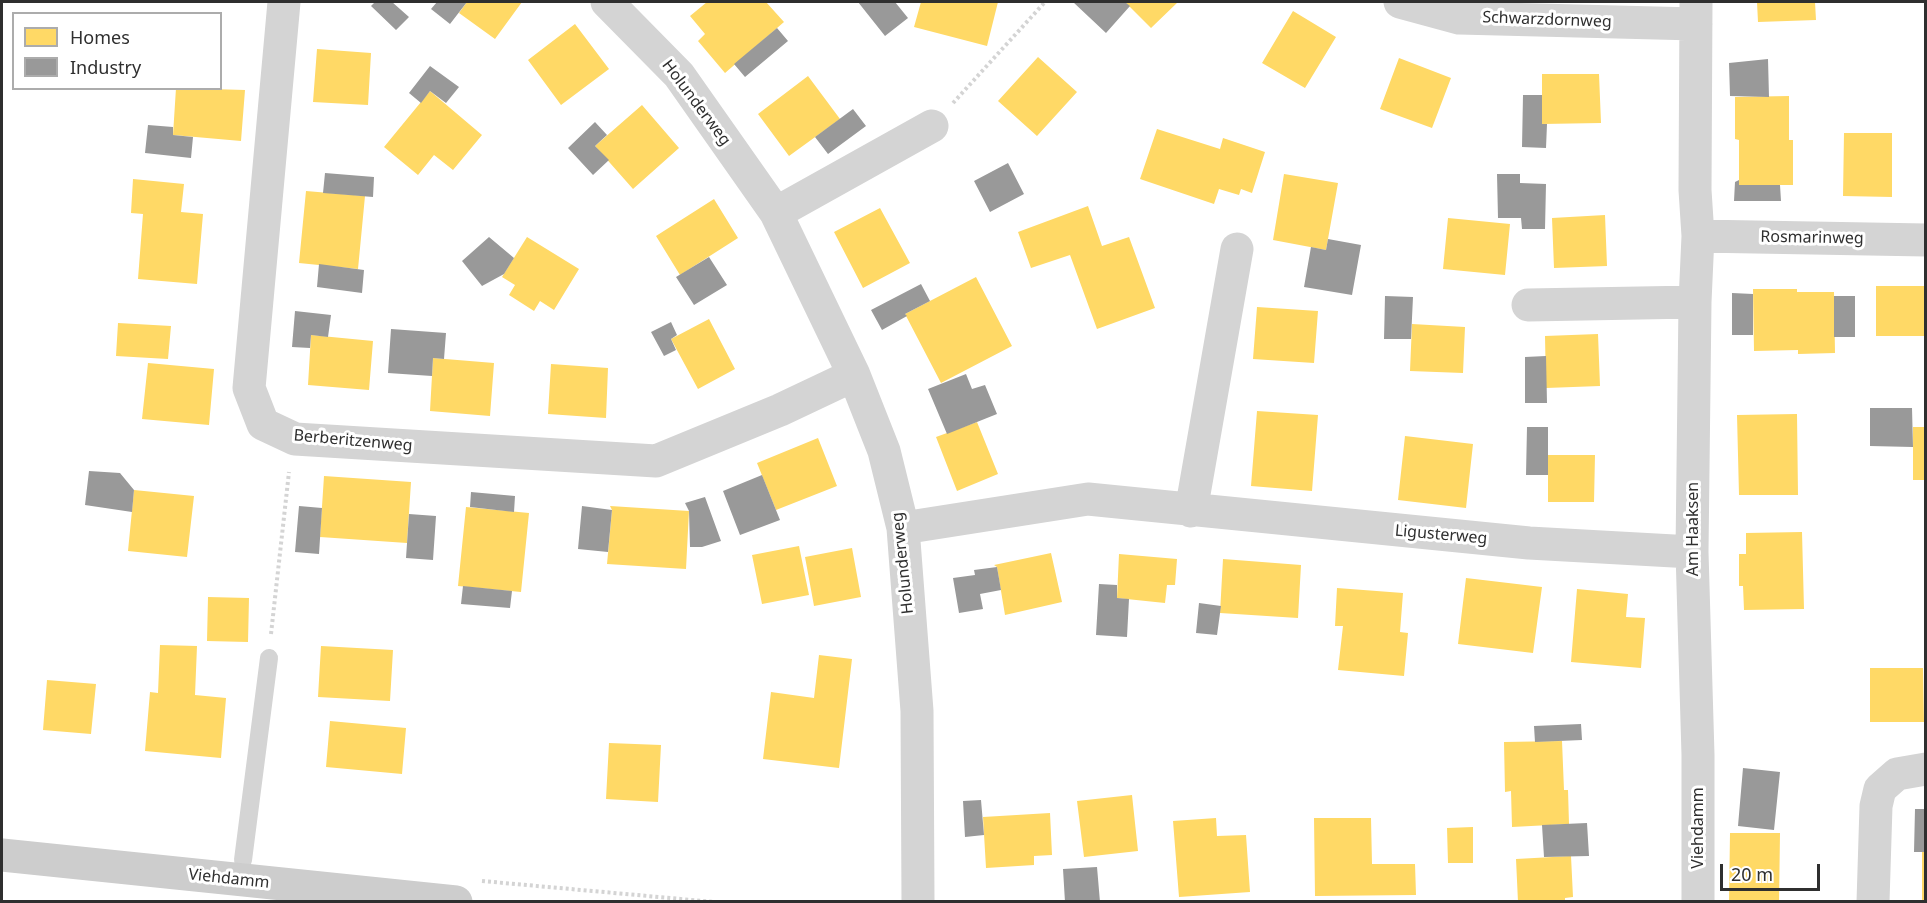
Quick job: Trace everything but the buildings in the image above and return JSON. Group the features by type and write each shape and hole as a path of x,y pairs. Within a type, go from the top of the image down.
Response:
{"main road":[{"name":"Viehdamm","path":"2,855 456,902"}],"street":[{"name":"Berberitzenweg","path":"284,2 249,388 263,424 292,438 656,461 780,410 854,375"},
{"name":"Holunderweg","path":"607,2 679,75 776,213 854,375 884,451 903,528 917,711 918,902"},
{"name":"Schwarzdornweg","path":"1400,2 1459,18 1696,13"},
{"name":"Am Haaksen","path":"1696,13 1695,190 1698,236 1692,552 1698,755"},
{"path":"776,213 932,126"},
{"name":"Rosmarinweg","path":"1698,236 1926,240"},
{"path":"1191,511 1237,249"},
{"path":"1528,305 1695,302"},
{"name":"Ligusterweg","path":"903,528 1088,499 1529,543 1692,552"},
{"name":"Viehdamm","path":"1698,755 1698,902"},
{"path":"1873,902 1876,806 1880,789 1896,774 1926,769"}],"lane":[{"name":"Viehdamm","path":"243,860 269,658"}],"path":[{"path":"932,126 1045,2"},
{"path":"269,658 292,438"}]}
